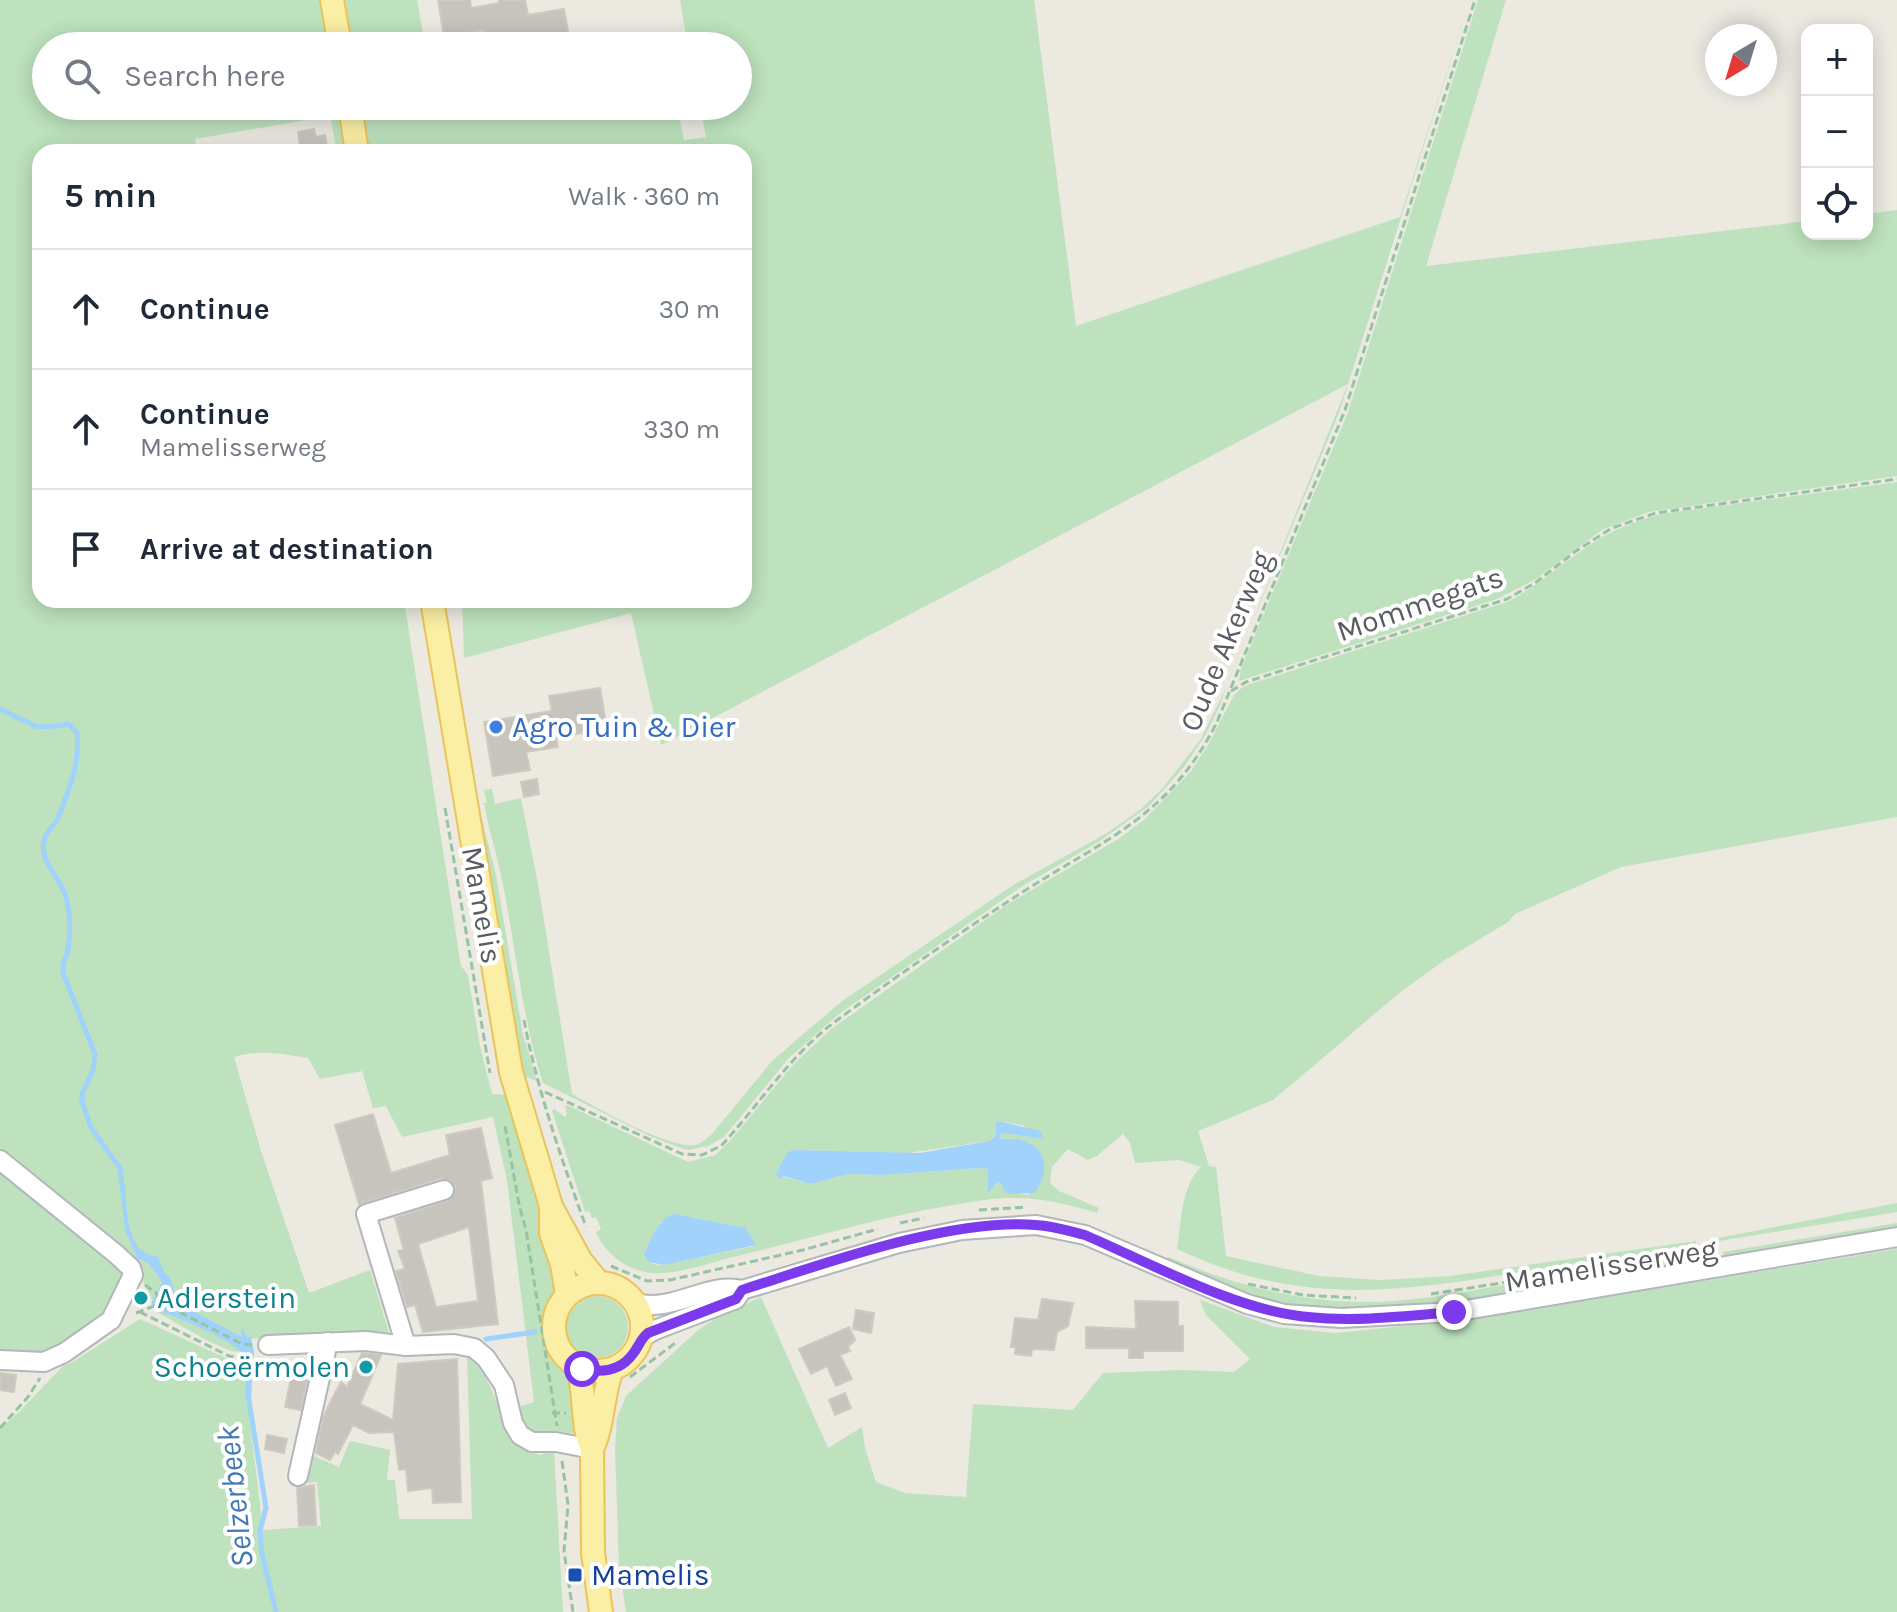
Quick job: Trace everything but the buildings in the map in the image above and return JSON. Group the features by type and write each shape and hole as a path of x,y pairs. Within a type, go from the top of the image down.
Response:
{"main road":[{"path":"332,0 338,32"},
{"path":"352,120 356,144"},
{"name":"Mamelis","path":"433,608 513,1081 551,1206 586,1268 599,1283"},
{"name":"Mamelis","path":"551,1206 551,1233 562,1264 567,1295"},
{"path":"592,1449 599,1433 602,1399 619,1375 632,1356 641,1338 642,1320 635,1303 620,1289 599,1283 582,1286 567,1295 558,1309 554,1330 561,1351 577,1366 619,1375"},
{"path":"577,1366 584,1397 585,1433 592,1449 592,1541 601,1612"}],"street":[{"path":"0,1160 131,1268 132,1281 111,1320 51,1359 32,1364 0,1360"},
{"path":"406,1346 366,1214 444,1190"},
{"name":"Mamelisserweg","path":"635,1303 663,1306 730,1287 742,1290 899,1243 962,1230 1036,1225 1085,1235 1247,1304 1308,1317 1400,1317 1454,1312 1897,1237"},
{"name":"Mamelisserweg","path":"641,1338 736,1299 742,1290"},
{"path":"259,1348 366,1341 406,1346 454,1344 474,1348 486,1358 504,1385 513,1423 520,1435 532,1442 592,1449"},
{"path":"298,1476 328,1342"}],"path":[{"name":"Oude Akerweg","path":"582,1216 543,1092 682,1154 702,1155 714,1150 727,1140 788,1065 831,1025 1009,901 1113,838 1152,809 1177,783 1198,754 1228,696 1345,410 1475,0"},
{"name":"Mommegats","path":"1228,696 1246,682 1507,599 1543,577 1593,539 1612,528 1648,515 1897,479"},
{"path":"970,1211 1005,1206 1030,1207"},
{"path":"605,1261 647,1281 675,1278 933,1217"},
{"path":"530,1257 554,1413"},
{"name":"Mamelisserweg","path":"1422,1295 1660,1258"},
{"path":"1240,1281 1303,1295 1367,1298"},
{"path":"156,1293 162,1303 242,1344 259,1348"},
{"path":"162,1303 140,1312 229,1356 241,1357 259,1348"},
{"path":"619,1375 683,1338"},
{"path":"0,1428 28,1397 51,1359"},
{"path":"559,1443 568,1501 564,1544 573,1612"}],"green space":[{"path":"0,0 417,0 423,32 32,32 32,120 307,120 195,139 196,144 32,144 32,608 405,608 461,966 468,975 492,1094 506,1095 557,1275 547,1327 550,1345 575,1385 579,1433 532,1434 523,1424 518,1407 534,1402 507,1180 493,1117 402,1137 386,1106 373,1108 362,1071 320,1079 308,1058 261,1053 234,1057 261,1151 309,1293 370,1270 389,1333 246,1339 244,1352 231,1351 206,1340 157,1312 130,1253 0,1154"},
{"path":"680,0 1034,0 1076,326 1400,217 1470,0 1339,413 1245,639 1348,384 661,745 631,613 464,658 462,608 752,608 752,144 335,144 331,120 680,120 684,140 706,137 703,120 752,120 752,32 686,32"},
{"path":"1478,0 1506,0 1426,266 1801,222 1801,240 1873,240 1873,213 1897,210 1897,476 1649,512 1602,530 1536,579 1497,599 1239,681 1241,669 1348,412"},
{"path":"1897,482 1897,817 1621,867 1515,914 1508,922 1403,990 1273,1100 1198,1131 1209,1166 1216,1167 1226,1256 1319,1276 1379,1280 1450,1276 1696,1241 1696,1245 1486,1278 1397,1288 1311,1288 1268,1281 1223,1268 1177,1249 1186,1194 1201,1167 1179,1160 1135,1163 1130,1143 1123,1134 1088,1160 1068,1149 1052,1167 1050,1183 1059,1191 1099,1208 1097,1213 1040,1200 984,1200 896,1216 663,1273 643,1272 626,1265 611,1254 600,1240 596,1232 601,1229 596,1217 592,1218 589,1211 585,1212 552,1111 554,1109 565,1117 567,1105 688,1162 715,1155 793,1065 830,1030 1008,904 1120,838 1145,819 1191,771 1234,695 1244,686 1507,602 1599,539 1624,526 1661,514","holes":["996,1123 1022,1125 1042,1139 1002,1133 999,1138 1012,1139 1029,1195 1021,1194 999,1181 996,1186 988,1168 882,1175 848,1174 811,1184 776,1175 792,1150 907,1153 990,1141 996,1134","691,1217 746,1228 755,1246 663,1265 652,1264 646,1249 661,1222"]},
{"path":"1227,684 1206,734 1184,767 1149,806 1100,841 1021,887 839,1014 788,1059 724,1137 708,1146 688,1150 652,1137 543,1083 524,1006 484,790 492,789 495,804 521,798 572,1094 669,1141 696,1145 712,1134 772,1061 842,1001 1015,884 1107,833 1141,809 1162,789 1201,739"},
{"path":"481,815 496,875 523,1035 537,1081 526,1077 518,1057"},
{"path":"0,1169 123,1274 116,1297 105,1313 48,1354 0,1353"},
{"path":"1897,1203 1897,1212 1719,1241 1718,1238"},
{"path":"1897,1223 1897,1229 1724,1257 1723,1252"},
{"path":"1897,1249 1897,1612 626,1612 619,1565 615,1448 617,1418 626,1396 697,1331 716,1318 761,1297 828,1448 862,1427 876,1482 905,1493 966,1497 973,1404 1073,1410 1103,1373 1181,1370 1234,1372 1250,1359 1206,1315 1200,1300 1274,1327 1336,1333 1474,1319"},
{"path":"1169,1257 1223,1278 1279,1293 1365,1302 1426,1298 1684,1258 1685,1264 1441,1304 1354,1310 1267,1301 1166,1263"},
{"path":"597,1296 609,1298 619,1305 626,1315 626,1339 619,1349 609,1356 597,1358 585,1356 575,1349 568,1339 566,1327 568,1315 575,1305 585,1298"},
{"path":"140,1319 226,1358 243,1362 263,1530 321,1526 317,1482 304,1483 311,1455 339,1467 350,1441 390,1450 387,1480 395,1480 399,1519 472,1519 467,1355 481,1365 512,1439 539,1455 554,1451 563,1612 0,1612 0,1428 63,1366"}],"water":[{"path":"999,1121 1040,1131 1043,1139 1002,1133 999,1138 1024,1141 1042,1156 1044,1171 1034,1193 1007,1194 999,1181 988,1193 988,1169 982,1168 882,1175 848,1174 811,1184 783,1176 780,1179 776,1175 786,1154 792,1150 920,1153 990,1141 996,1135 996,1123"},
{"path":"126,1187 130,1229 136,1244 142,1251 158,1257 164,1272 171,1279 176,1299 238,1335 242,1336 241,1330 244,1330 247,1337 251,1337 254,1352 251,1400 246,1400 246,1362 240,1351 205,1330 157,1311 151,1304 162,1282 149,1263 137,1258 125,1229 120,1188"},
{"path":"675,1214 746,1228 756,1245 664,1265 649,1262 644,1255 652,1237 664,1220"}],"waterway":[{"name":"Selzerbeek","path":"0,709 35,726 69,724 77,733 73,776 59,816 43,845 46,860 62,887 68,907 70,935 63,973 95,1054 82,1101 91,1128 120,1168 123,1193"},
{"path":"486,1339 535,1332"},
{"name":"Selzerbeek","path":"248,1394 266,1508 260,1530 262,1554 276,1612"}],"place":[{"name":"Agro Tuin & Dier","path":"496,727"},
{"name":"Adlerstein","path":"141,1298"},
{"name":"Schoeërmolen","path":"366,1367"},
{"name":"Mamelis","path":"575,1575"}],"route":[{"path":"582,1369 606,1371 616,1368 632,1356 641,1338 648,1333 736,1299 742,1290 899,1243 962,1230 1013,1225 1059,1228 1085,1235 1168,1273 1247,1304 1284,1314 1341,1318 1454,1312"}]}
